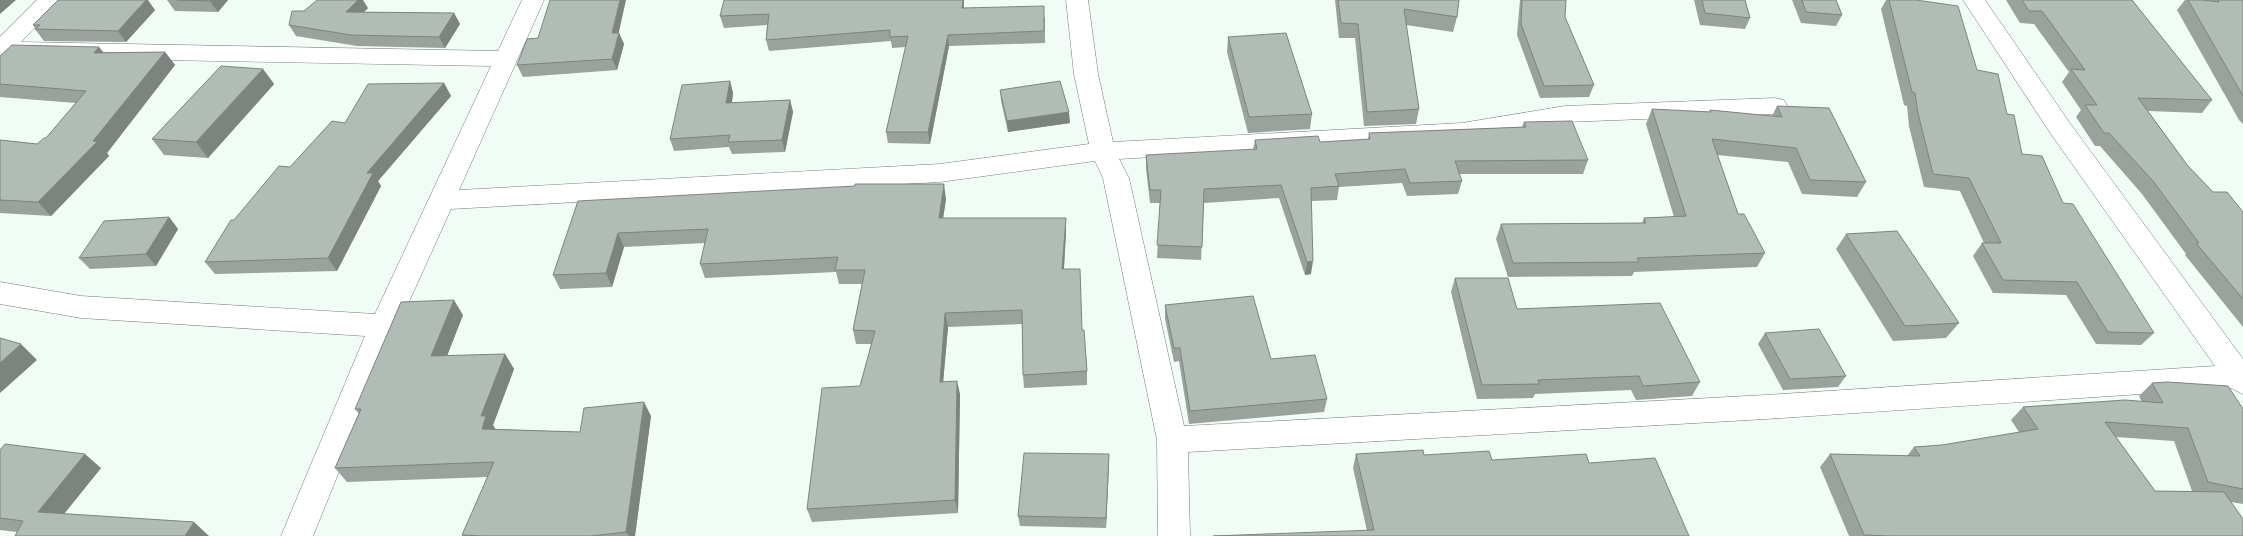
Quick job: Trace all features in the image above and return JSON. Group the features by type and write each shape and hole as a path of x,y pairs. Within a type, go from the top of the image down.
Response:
{"street":[{"path":"2,47 50,0"},
{"path":"297,536 384,326 533,0"},
{"path":"1077,0 1086,74 1103,151 1116,178 1172,440 1174,536"},
{"path":"1974,0 2060,128 2241,379"},
{"path":"2,47 507,59"},
{"path":"442,200 940,173 1103,151 1462,131 1565,114 1775,106"},
{"path":"0,293 81,307 384,326"},
{"path":"1172,440 2241,379"}],"building":[{"path":"58,0 146,0 118,31 35,29 40,25 33,25"},
{"path":"177,0 211,0 210,1"},
{"path":"317,0 358,0 346,12 454,13 439,37 351,35 289,25 292,11 304,11"},
{"path":"550,0 620,0 612,33 619,33 612,59 517,65 527,39 538,38"},
{"path":"724,0 963,0 962,8 1044,6 1044,31 948,35 928,132 886,132 908,36 890,37 890,30 766,40 769,14 720,16"},
{"path":"1338,0 1459,0 1457,17 1404,9 1419,109 1367,112 1358,24 1341,23"},
{"path":"1522,0 1566,0 1565,17 1594,85 1544,86 1521,24"},
{"path":"1702,0 1745,0 1750,18 1705,13"},
{"path":"1802,0 1836,0 1842,15 1806,12"},
{"path":"1889,0 1916,0 1958,6 1977,70 1998,74 2007,114 2014,115 2022,154 2042,156 2063,203 2073,204 2154,333 2108,332 2077,282 2003,280 1982,243 2001,243 1969,178 1933,174 1915,93 1912,92"},
{"path":"2022,0 2132,0 2212,100 2138,98 2188,166 2213,192 2227,192 2243,212 2243,299 2196,243 2199,243 2153,181 2109,133 2104,133 2085,105 2097,105 2071,69 2085,70 2042,11 2029,11"},
{"path":"2188,0 2219,2 2218,0 2243,0 2243,96"},
{"path":"1286,33 1312,114 1249,117 1228,37"},
{"path":"12,45 99,47 94,53 165,52 93,141 97,142 38,202 0,200 0,140 37,144 46,138 86,91 0,84 0,56"},
{"path":"221,66 263,69 196,142 152,139"},
{"path":"730,81 726,103 790,100 782,140 728,142 730,135 670,139 682,85"},
{"path":"1060,81 1069,112 1007,121 1000,90"},
{"path":"444,83 367,173 373,173 328,258 205,262 231,220 234,220 279,166 290,167 332,121 345,123 368,84"},
{"path":"1777,106 1829,108 1866,182 1810,180 1796,148 1712,139 1738,214 1744,214 1765,253 1637,258 1639,262 1513,263 1501,224 1646,223 1644,218 1686,216 1652,109 1711,112 1710,110 1782,117"},
{"path":"1572,121 1588,160 1455,161 1462,181 1410,183 1405,169 1335,174 1339,186 1311,188 1313,261 1307,262 1281,185 1204,189 1202,247 1157,245 1161,190 1150,190 1146,155 1257,149 1255,140 1318,136 1320,142 1370,139 1369,133 1526,127 1524,122"},
{"path":"855,184 944,184 939,218 1066,218 1062,269 1080,269 1082,330 1084,330 1087,371 1023,375 1022,310 945,313 940,382 957,381 955,500 807,509 822,388 860,386 875,331 853,330 865,270 835,270 838,257 700,264 708,229 618,233 606,273 553,275 578,201 855,186"},
{"path":"169,217 146,254 79,258 104,221"},
{"path":"1897,231 1959,323 1905,326 1846,234"},
{"path":"1455,278 1508,278 1517,309 1660,303 1700,382 1643,386 1639,376 1538,380 1539,384 1482,385"},
{"path":"1253,296 1271,359 1315,355 1327,399 1190,411 1180,348 1174,348 1165,305"},
{"path":"454,300 431,356 505,354 481,416 486,416 482,429 580,432 584,408 644,402 626,532 591,536 462,535 494,462 335,468 361,409 355,409 401,302"},
{"path":"1819,329 1846,376 1790,379 1765,333"},
{"path":"0,338 21,344 0,363"},
{"path":"2168,382 2228,386 2243,409 2243,489 2208,482 2188,428 2105,422 2155,491 2224,492 2243,519 2243,536 1864,535 1830,454 1920,456 1914,447 1942,445 2038,429 2023,407 2125,400 2163,403 2152,383"},
{"path":"5,444 85,454 38,512 194,522 185,536 15,536 23,521 0,518 0,450"},
{"path":"1423,450 1424,455 1489,451 1492,460 1586,454 1589,463 1655,458 1689,536 1213,536 1374,530 1356,454"},
{"path":"1024,453 1109,454 1106,518 1018,516"}]}
